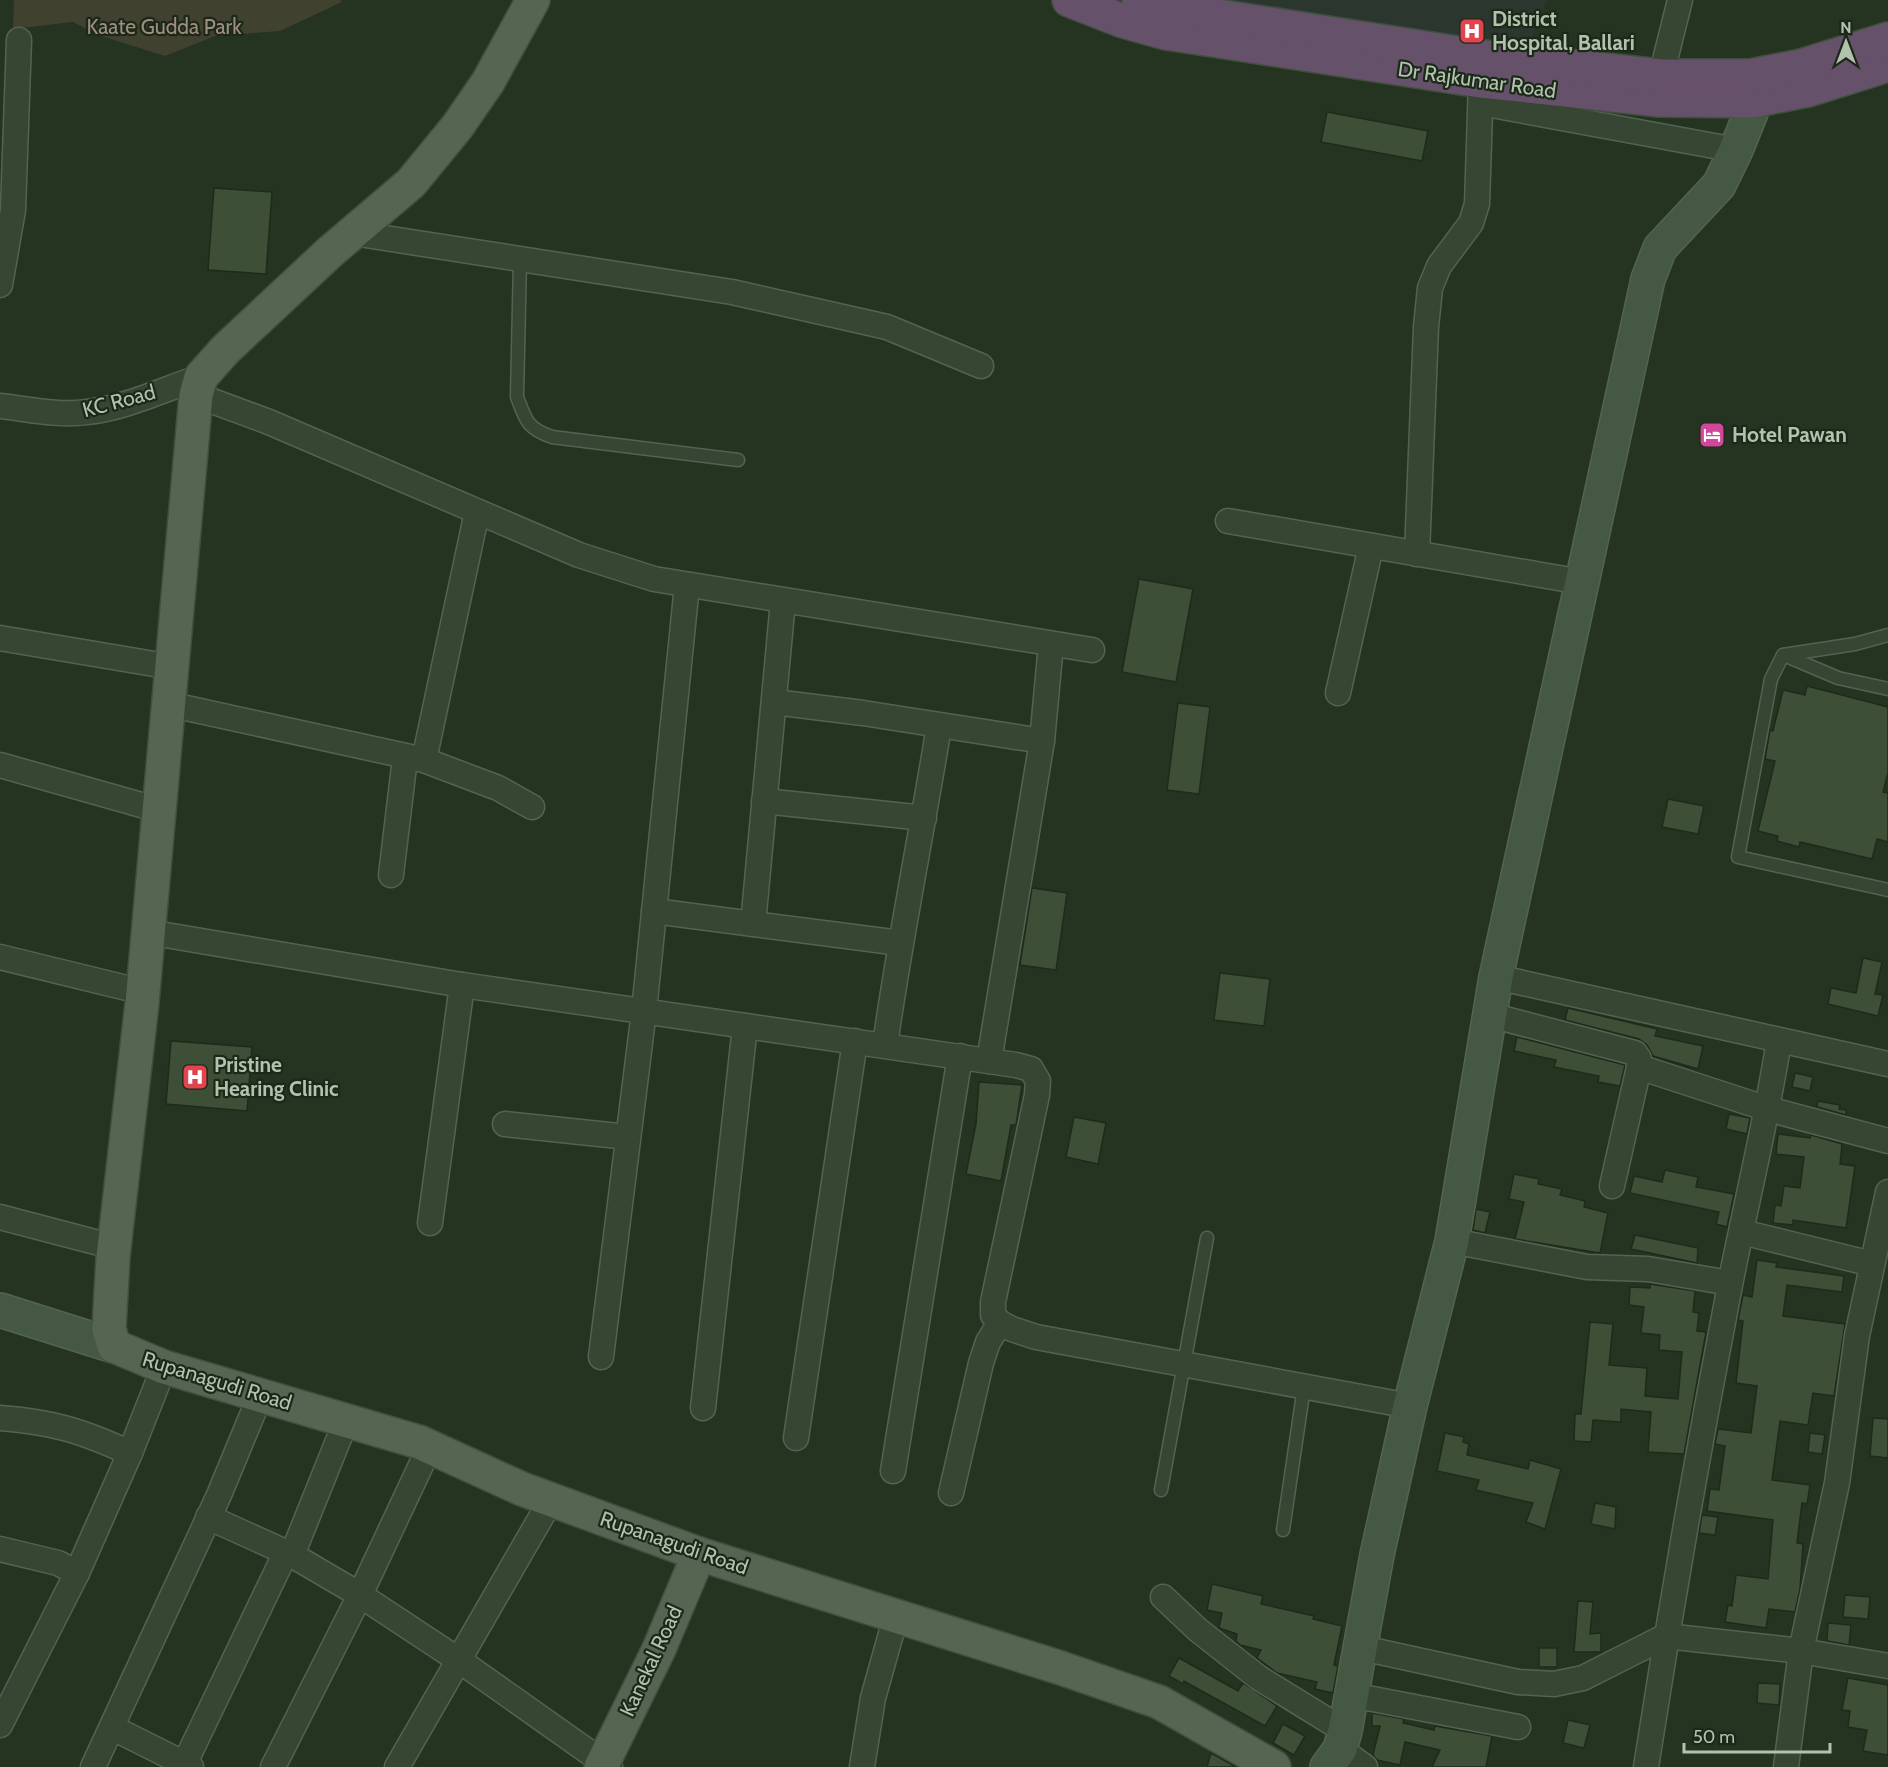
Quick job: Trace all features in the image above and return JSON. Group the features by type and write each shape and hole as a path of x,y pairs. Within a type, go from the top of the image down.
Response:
{"highway":[{"name":"Dr Rajkumar Road","path":"1069,0 1123,21 1166,33 1481,92 1660,100 1751,88 1801,66 1888,39"},
{"name":"Dr Rajkumar Road","path":"1139,0 1516,61 1751,88 1808,90 1888,65"}],"main road":[{"path":"199,386 225,350 411,183 457,126 488,82 533,0"},
{"name":"Rupanagudi Road","path":"199,386 143,993 113,1252 109,1329 114,1346 164,1367 430,1446 551,1500 699,1554 1159,1702 1234,1757 1274,1767"},
{"name":"Kanekal Road","path":"605,1765 659,1649 699,1554"}],"street":[{"path":"1661,76 1680,0"},
{"path":"0,285 13,210 19,40"},
{"path":"1344,1754 1377,1555 1410,1406 1452,1241 1496,977 1648,279 1660,248 1719,185 1752,110 1751,88"},
{"path":"1418,554 1426,327 1430,288 1439,266 1471,223 1477,204 1481,92 1736,150"},
{"path":"353,233 732,292 887,327 981,366"},
{"path":"199,386 269,422 477,512 579,555 654,579 783,602 1092,650"},
{"name":"KC Road","path":"0,406 55,413 87,412 199,386"},
{"path":"391,875 415,759 477,512"},
{"path":"1228,521 1582,582"},
{"path":"1338,693 1371,546"},
{"path":"601,1358 644,1011 687,585"},
{"path":"753,924 783,602"},
{"path":"0,638 172,667"},
{"path":"989,1061 1042,741 1051,644"},
{"path":"774,702 863,713 1042,741"},
{"path":"168,704 415,759 498,788 532,807"},
{"path":"885,1045 900,943 939,726"},
{"path":"0,765 159,810"},
{"path":"764,801 924,818"},
{"path":"654,911 900,943"},
{"path":"148,932 462,985 960,1056 1031,1069 1038,1081 1037,1095 993,1302 993,1315 1000,1323 1036,1336 1410,1406"},
{"path":"0,957 143,993"},
{"path":"1496,977 1888,1064"},
{"path":"430,1223 462,985"},
{"path":"1490,1015 1628,1049 1639,1059 1612,1186"},
{"path":"703,1408 745,1026"},
{"path":"796,1438 855,1041"},
{"path":"1646,1767 1666,1636 1730,1283 1768,1109 1779,1041"},
{"path":"893,1471 960,1056"},
{"path":"1639,1067 1768,1109 1888,1140"},
{"path":"505,1124 628,1137"},
{"path":"1786,1767 1801,1651 1837,1483 1857,1336 1887,1199"},
{"path":"0,1218 113,1252"},
{"path":"1742,1232 1872,1264"},
{"path":"1452,1241 1587,1268 1648,1269 1730,1283"},
{"path":"0,1310 114,1346"},
{"path":"951,1494 981,1363 988,1342 1000,1323"},
{"path":"0,1725 9,1683 77,1573 130,1453 164,1367"},
{"path":"93,1767 113,1728 208,1517 260,1396"},
{"path":"0,1418 34,1420 82,1431 130,1453"},
{"path":"113,1728 186,1766 289,1553 346,1420"},
{"path":"273,1767 360,1595 430,1446"},
{"path":"397,1767 551,1500"},
{"path":"208,1517 289,1553 360,1595 460,1661 605,1765"},
{"path":"0,1549 58,1563 77,1573"},
{"path":"1162,1597 1198,1630 1259,1678 1344,1754"},
{"path":"862,1767 873,1698 896,1616"},
{"path":"1362,1648 1518,1682 1554,1684 1583,1678 1666,1636 1801,1651 1888,1666"},
{"path":"1352,1695 1518,1727"}],"lane":[{"path":"520,259 517,397 524,418 534,431 552,437 738,460"},
{"path":"1783,655 1855,644 1888,635"},
{"path":"1783,655 1838,678 1888,689"},
{"path":"1783,655 1771,679 1738,857 1888,890"},
{"path":"1161,1490 1207,1238"},
{"path":"1282,1530 1304,1387"}],"shaded area":[{"name":"District Hospital, Ballari","path":"1234,0 1547,0 1529,46 1287,16"}],"green space":[{"name":"Kaate Gudda Park","path":"14,0 340,0 342,2 280,31 215,36 165,56 98,35 73,22 13,29"}],"building":[{"path":"1327,112 1428,131 1422,161 1321,142"},
{"path":"214,188 272,192 266,274 208,270"},
{"path":"1139,579 1193,589 1176,682 1122,672"},
{"path":"1807,686 1888,707 1888,773 1883,792 1888,793 1888,842 1877,839 1872,859 1800,842 1799,847 1777,841 1778,836 1758,831 1775,761 1765,759 1770,730 1773,731 1783,690 1805,695"},
{"path":"1178,703 1210,707 1199,794 1167,790"},
{"path":"1668,799 1704,806 1698,834 1662,827"},
{"path":"1032,888 1067,893 1056,970 1020,965"},
{"path":"1863,958 1882,962 1875,994 1883,995 1878,1016 1828,1004 1831,988 1856,993"},
{"path":"1220,973 1270,979 1264,1026 1214,1020"},
{"path":"1568,1008 1657,1029 1655,1036 1703,1046 1698,1069 1653,1056 1647,1045 1639,1039 1565,1020"},
{"path":"1517,1037 1625,1065 1620,1086 1598,1082 1599,1076 1554,1067 1556,1060 1514,1051"},
{"path":"171,1041 252,1047 247,1111 166,1104"},
{"path":"1795,1073 1813,1077 1810,1091 1792,1087"},
{"path":"979,1082 1022,1085 1016,1125 1011,1125 1001,1181 966,1174 976,1124"},
{"path":"1818,1101 1840,1105 1839,1109 1846,1110 1846,1115 1817,1107"},
{"path":"1729,1114 1750,1118 1747,1134 1726,1129"},
{"path":"1074,1117 1106,1123 1098,1164 1066,1157"},
{"path":"1778,1134 1810,1138 1811,1135 1842,1144 1840,1164 1855,1166 1846,1228 1793,1220 1793,1225 1773,1223 1775,1205 1781,1206 1784,1186 1800,1188 1804,1157 1776,1154"},
{"path":"1665,1170 1698,1177 1696,1187 1734,1194 1727,1227 1716,1224 1719,1212 1630,1193 1634,1176 1662,1182"},
{"path":"1514,1174 1539,1179 1538,1184 1562,1189 1560,1195 1585,1201 1584,1207 1608,1213 1600,1253 1515,1239 1524,1202 1509,1199"},
{"path":"1476,1209 1490,1212 1485,1233 1473,1230"},
{"path":"1635,1235 1698,1248 1697,1263 1631,1249"},
{"path":"1757,1260 1777,1263 1776,1267 1844,1276 1842,1292 1787,1285 1783,1316 1845,1324 1834,1396 1813,1393 1808,1425 1780,1421 1772,1480 1810,1485 1807,1504 1802,1503 1797,1543 1803,1544 1800,1589 1795,1612 1769,1609 1766,1628 1725,1622 1728,1605 1732,1606 1736,1575 1768,1579 1773,1520 1707,1511 1710,1489 1719,1490 1725,1446 1715,1444 1718,1429 1751,1433 1757,1386 1736,1383 1743,1321 1738,1320 1743,1295 1752,1297"},
{"path":"1650,1284 1695,1291 1693,1312 1699,1313 1697,1331 1706,1332 1684,1454 1648,1452 1651,1412 1621,1409 1621,1422 1593,1420 1591,1442 1574,1441 1575,1414 1581,1414 1590,1322 1613,1324 1609,1365 1647,1368 1645,1396 1678,1399 1682,1352 1659,1350 1660,1335 1641,1333 1644,1307 1629,1305 1630,1287 1650,1288"},
{"path":"1873,1418 1888,1419 1888,1458 1870,1456"},
{"path":"1445,1433 1464,1437 1463,1442 1469,1444 1467,1455 1528,1469 1530,1460 1561,1469 1545,1529 1526,1522 1533,1503 1476,1490 1479,1480 1437,1471"},
{"path":"1810,1433 1825,1435 1822,1454 1808,1452"},
{"path":"1595,1503 1616,1507 1615,1529 1591,1524"},
{"path":"1702,1515 1718,1517 1715,1535 1699,1533"},
{"path":"1212,1584 1263,1596 1261,1604 1314,1616 1313,1619 1342,1626 1334,1665 1338,1666 1333,1693 1315,1689 1317,1682 1277,1673 1257,1658 1261,1650 1240,1645 1236,1641 1237,1634 1219,1628 1222,1613 1207,1610"},
{"path":"1845,1595 1870,1597 1868,1619 1843,1617"},
{"path":"1578,1601 1593,1602 1590,1634 1601,1633 1601,1652 1574,1652"},
{"path":"1828,1623 1851,1625 1849,1645 1827,1641"},
{"path":"1539,1648 1557,1648 1557,1667 1539,1667"},
{"path":"1179,1658 1238,1691 1243,1683 1277,1706 1265,1726 1184,1681 1183,1684 1169,1676"},
{"path":"1848,1678 1888,1685 1888,1755 1863,1751 1867,1730 1848,1727 1850,1711 1842,1710"},
{"path":"1758,1683 1780,1684 1779,1705 1757,1703"},
{"path":"1372,1713 1404,1719 1403,1723 1434,1730 1435,1726 1492,1736 1486,1767 1432,1767 1440,1750 1405,1742 1400,1765 1377,1760 1373,1755 1380,1726 1372,1726"},
{"path":"1568,1720 1590,1725 1584,1748 1563,1743"},
{"path":"1283,1724 1305,1736 1294,1755 1273,1743"},
{"path":"1211,1753 1236,1767 1207,1767"}],"place":[{"name":"District Hospital, Ballari","path":"1472,31"},
{"name":"Hotel Pawan","path":"1712,435"},
{"name":"Pristine Hearing Clinic","path":"195,1077"}]}
